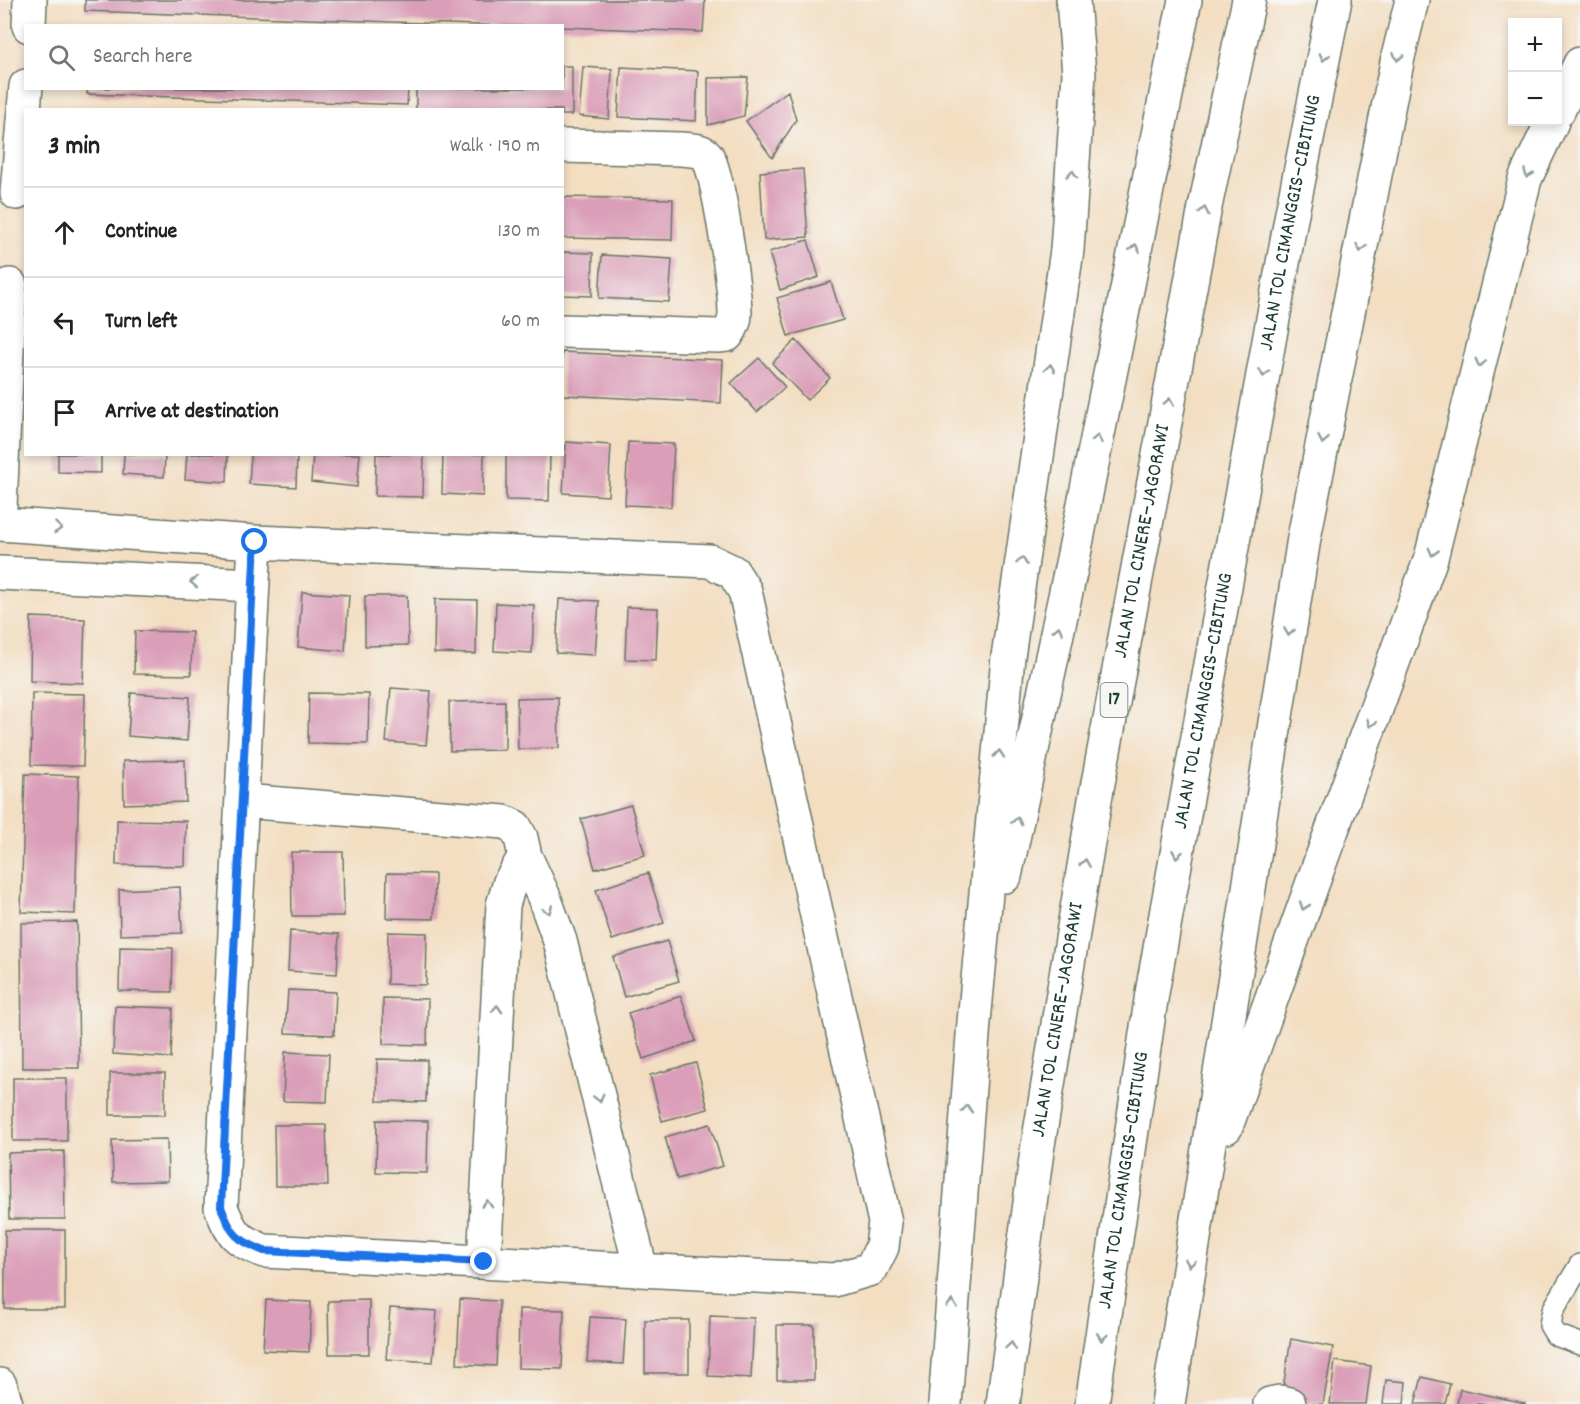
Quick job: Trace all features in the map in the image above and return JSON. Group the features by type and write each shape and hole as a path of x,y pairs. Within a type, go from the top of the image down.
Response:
{"main road":[{"path":"29,24 30,0"},
{"path":"945,1404 974,1022 1008,657 1067,250 1079,74 1073,0"},
{"path":"974,1022 1073,559 1185,0"},
{"name":"JALAN TOL CINERE–JAGORAWI","path":"1003,1404 1037,1151 1096,794 1205,207 1249,0"},
{"name":"JALAN TOL CIMANGGIS–CIBITUNG","path":"1092,1404 1152,993 1292,213 1335,0"},
{"path":"1168,1404 1304,538 1398,57 1412,0"},
{"path":"1562,101 1580,64"},
{"path":"25,108 26,90"},
{"path":"1199,1205 1309,892 1431,558 1525,179 1550,126"},
{"path":"14,195 24,131"},
{"path":"564,146 681,149 698,150 706,154 711,161 722,216 735,316 733,327 727,335 717,336 564,331"},
{"path":"0,507 12,295"},
{"path":"0,524 255,542 710,561 733,572 745,591 885,1222 882,1247 872,1269 834,1280 264,1251 239,1240 228,1225 221,1207 255,542"},
{"path":"0,573 253,585"},
{"path":"242,801 504,822 515,827 560,940 641,1270"},
{"path":"484,1262 503,905 510,882 525,856"},
{"path":"0,1385 6,1404"},
{"path":"1270,1404 1280,1402 1289,1404"}],"lane":[{"path":"1580,1265 1553,1310 1550,1325 1556,1335 1580,1344"}],"building":[{"path":"85,0 705,0 703,32 564,27 564,24 448,24 85,11"},
{"path":"564,66 572,66 572,115 564,115 564,108 416,108 416,90 564,90"},
{"path":"583,67 612,69 609,119 579,116"},
{"path":"621,67 698,71 696,121 618,117"},
{"path":"748,77 744,116 708,125 708,78"},
{"path":"87,90 408,90 407,105 87,94"},
{"path":"788,91 796,120 772,158 746,121"},
{"path":"803,169 808,237 764,240 760,172"},
{"path":"564,197 673,199 672,240 564,238"},
{"path":"808,240 819,277 780,290 769,252"},
{"path":"564,252 593,253 592,296 564,295"},
{"path":"602,255 672,259 669,302 599,298"},
{"path":"831,282 843,320 788,336 777,298"},
{"path":"796,340 830,378 807,400 772,363"},
{"path":"564,352 723,360 721,403 564,395"},
{"path":"759,358 785,387 757,412 731,383"},
{"path":"566,442 611,445 608,496 563,493"},
{"path":"628,442 674,444 671,507 625,505"},
{"path":"58,456 101,456 101,473 58,472"},
{"path":"124,456 165,456 164,477 123,474"},
{"path":"187,456 228,456 227,482 185,479"},
{"path":"251,456 297,456 296,487 249,484"},
{"path":"313,456 360,456 357,487 311,482"},
{"path":"376,456 424,456 423,497 375,496"},
{"path":"443,456 484,456 483,496 442,494"},
{"path":"506,456 550,456 549,501 506,500"},
{"path":"302,592 349,595 345,651 298,647"},
{"path":"365,596 407,596 408,645 365,646"},
{"path":"435,599 477,600 476,654 434,653"},
{"path":"559,599 599,601 595,655 556,653"},
{"path":"496,603 534,605 532,653 494,651"},
{"path":"627,607 658,608 656,660 625,659"},
{"path":"31,617 85,619 83,683 30,681"},
{"path":"135,631 192,632 191,675 134,674"},
{"path":"391,688 431,691 426,745 386,742"},
{"path":"32,693 85,694 83,766 31,765"},
{"path":"131,693 190,697 187,741 128,736"},
{"path":"309,693 369,694 368,744 308,743"},
{"path":"558,697 559,748 518,749 517,698"},
{"path":"505,701 505,750 450,751 449,702"},
{"path":"185,760 186,802 124,804 123,761"},
{"path":"25,774 79,776 75,914 21,912"},
{"path":"631,805 645,855 595,869 581,819"},
{"path":"117,820 186,821 185,866 116,865"},
{"path":"291,852 343,852 344,916 292,916"},
{"path":"387,873 435,874 434,919 386,918"},
{"path":"648,873 664,923 612,940 596,890"},
{"path":"180,887 182,933 120,935 119,890"},
{"path":"77,922 79,1068 22,1068 21,923"},
{"path":"290,931 339,934 337,974 288,971"},
{"path":"388,932 427,933 426,985 387,984"},
{"path":"667,941 679,981 624,997 613,957"},
{"path":"120,947 173,948 172,992 119,991"},
{"path":"288,990 336,992 334,1035 285,1033"},
{"path":"681,996 696,1041 643,1059 628,1013"},
{"path":"383,998 428,999 427,1045 383,1044"},
{"path":"115,1006 173,1008 171,1058 113,1054"},
{"path":"285,1052 329,1054 327,1102 283,1101"},
{"path":"377,1059 427,1060 426,1102 377,1101"},
{"path":"696,1063 708,1109 662,1121 650,1075"},
{"path":"110,1073 165,1073 165,1115 110,1115"},
{"path":"13,1078 67,1078 67,1141 13,1141"},
{"path":"377,1120 428,1121 427,1173 376,1172"},
{"path":"710,1124 723,1166 677,1179 665,1137"},
{"path":"274,1125 326,1125 328,1186 275,1186"},
{"path":"167,1139 168,1181 113,1182 112,1140"},
{"path":"64,1151 65,1219 9,1219 8,1153"},
{"path":"5,1230 65,1230 65,1309 5,1309"},
{"path":"460,1299 499,1301 496,1366 457,1364"},
{"path":"266,1300 311,1302 309,1352 263,1350"},
{"path":"369,1300 369,1354 329,1354 328,1301"},
{"path":"390,1308 437,1311 433,1362 386,1359"},
{"path":"519,1309 564,1310 562,1369 518,1368"},
{"path":"710,1316 754,1318 751,1378 708,1376"},
{"path":"590,1317 626,1319 623,1364 587,1362"},
{"path":"645,1320 689,1320 689,1373 645,1373"},
{"path":"777,1325 814,1325 814,1380 777,1380"},
{"path":"1291,1339 1333,1347 1323,1404 1281,1400"},
{"path":"1335,1361 1371,1366 1366,1404 1330,1404"},
{"path":"1422,1377 1450,1384 1445,1404 1415,1404"},
{"path":"1386,1380 1406,1382 1404,1404 1383,1404"},
{"path":"1460,1389 1525,1403 1525,1404 1457,1404"}],"route":[{"path":"255,542 221,1207 228,1225 239,1240 264,1251 484,1262"}]}
